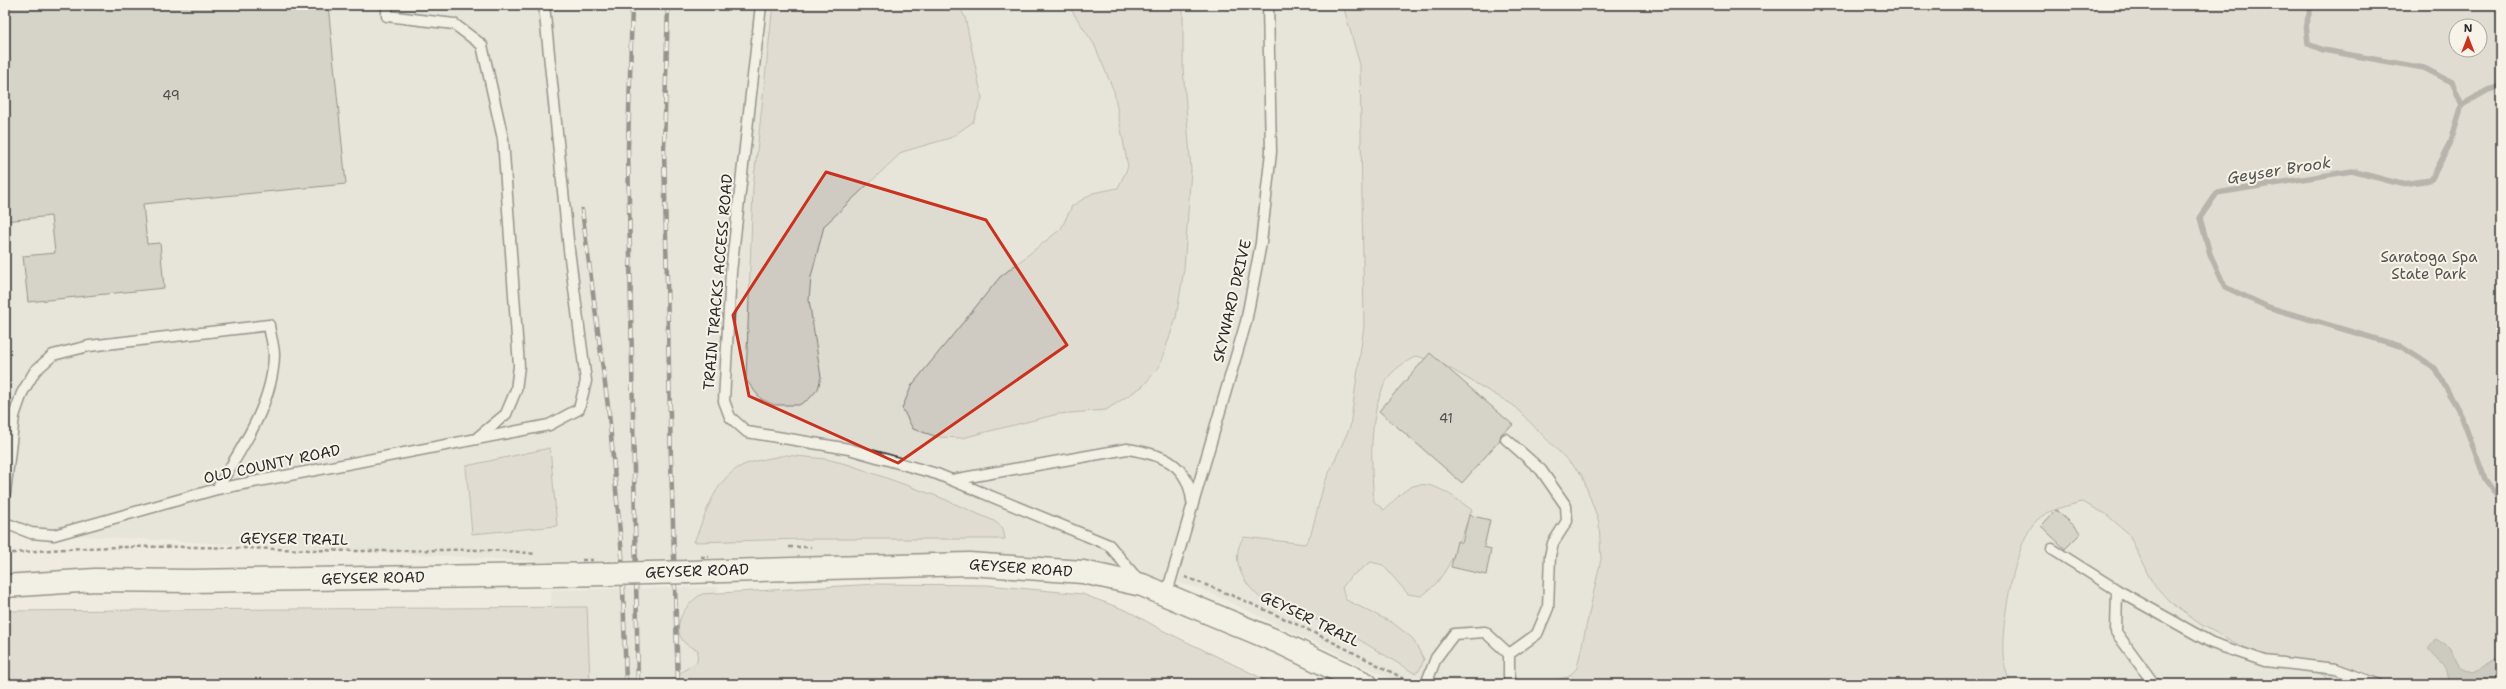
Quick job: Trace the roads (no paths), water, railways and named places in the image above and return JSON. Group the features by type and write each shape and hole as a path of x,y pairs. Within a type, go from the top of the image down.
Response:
{"street":[{"name":"GEYSER ROAD","path":"5,586 95,580 192,582 608,574 969,564 1083,572 1142,585 1281,643 1366,684"}],"lane":[{"path":"387,5 388,16 454,24 482,45 503,139 519,366 516,390 506,414 477,438"},
{"name":"OLD COUNTY ROAD","path":"5,523 32,533 54,535 217,489 549,425 579,409 586,381 569,250 544,5"},
{"name":"TRAIN TRACKS ACCESS ROAD","path":"761,5 731,272 724,400 730,417 747,432 849,449 952,480 1109,545 1142,585"},
{"name":"SKYWARD DRIVE","path":"1166,596 1246,322 1261,243 1271,152 1268,5"},
{"path":"5,493 14,416 22,393 35,372 53,355 89,346 269,325 274,354 272,375 258,417 217,489"},
{"path":"1506,439 1541,470 1566,506 1567,521 1553,544 1550,556 1548,608 1537,634 1509,654"},
{"path":"952,480 1127,449 1151,453 1177,467 1190,485 1193,506"},
{"path":"2052,549 2117,590 2212,643 2265,661 2336,669 2377,684"},
{"path":"2117,590 2116,632 2154,684"},
{"path":"1426,684 1436,658 1454,634 1485,632 1509,654 1508,684"}],"waterway":[{"name":"Geyser Brook","path":"2312,5 2306,23 2308,44 2323,50 2424,68 2452,82 2462,105 2450,144 2431,180 2401,184 2352,171 2217,193 2200,218 2210,254 2225,287 2268,307 2400,346 2435,368 2461,415 2485,479 2501,502"},
{"path":"2462,105 2488,90 2501,86"}],"railway":[{"path":"632,5 628,148 638,684"},
{"path":"668,5 664,149 678,684"},
{"path":"582,210 609,414 622,555 626,684"}],"park label":[{"name":"Saratoga Spa State Park","path":"2429,266"}]}
